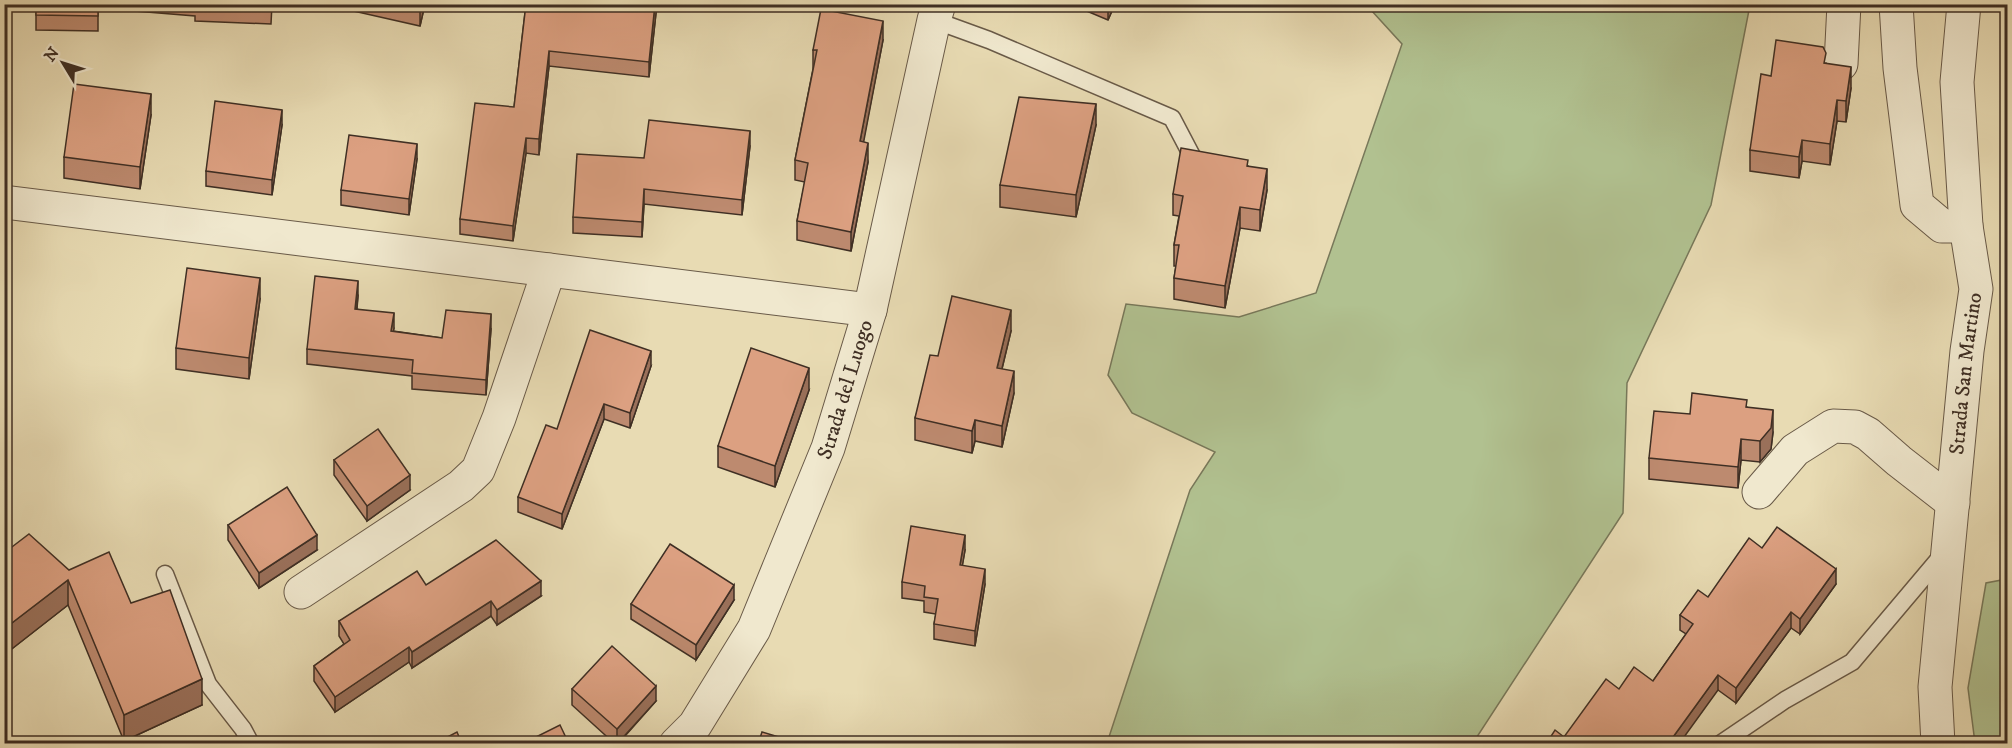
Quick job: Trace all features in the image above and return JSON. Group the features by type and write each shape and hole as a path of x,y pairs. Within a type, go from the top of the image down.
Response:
{"street":[{"path":"1841,64 1844,4"},
{"path":"1896,4 1900,68 1917,205 1942,226 1966,226"},
{"name":"Strada San Martino","path":"1938,744 1935,687 1967,351 1976,289 1966,226 1957,82 1964,4"},
{"name":"Strada del Luogo","path":"690,737 754,629 828,448 870,310 936,12"},
{"path":"4,202 870,310"},
{"path":"301,592 461,486 478,470 499,418 549,270"},
{"path":"1759,492 1795,450 1833,426 1855,427 1868,434 1899,462 1953,503"}],"lane":[{"path":"936,12 989,40 1172,117 1193,158"},
{"path":"1720,744 1785,700 1852,662 1948,548"},
{"path":"165,574 208,684 243,729 251,744"}],"green space":[{"path":"1372,5 1750,5 1711,205 1627,383 1623,513 1473,743 1107,743 1190,490 1215,452 1132,413 1108,375 1126,304 1239,317 1316,293 1402,44 1371,10"},
{"path":"2007,579 2007,743 1975,743 1968,688 1986,583"}],"building":[{"path":"36,4 98,4 98,16 36,15"},
{"path":"195,4 271,4 271,9 195,6"},
{"path":"526,4 655,4 649,62 549,51 539,139 526,138 513,226 460,219 475,103 514,107"},
{"path":"821,9 883,21 860,141 868,143 851,232 797,221 808,163 795,160 817,50 813,50"},
{"path":"1776,40 1823,47 1826,53 1824,63 1851,67 1846,101 1837,100 1830,144 1802,140 1799,157 1750,150 1761,74 1771,76"},
{"path":"74,84 151,94 140,167 64,157"},
{"path":"1019,97 1096,104 1076,195 1000,185"},
{"path":"215,101 282,110 272,180 206,171"},
{"path":"649,120 750,131 742,200 644,189 642,222 573,217 577,154 644,158"},
{"path":"349,135 417,144 409,199 341,190"},
{"path":"1181,148 1248,160 1247,166 1267,169 1260,210 1240,207 1225,286 1174,278 1179,245 1174,245 1183,196 1173,194"},
{"path":"187,268 260,278 249,358 176,348"},
{"path":"315,276 358,281 355,309 394,313 391,331 442,338 446,310 491,314 486,380 412,373 413,360 307,349"},
{"path":"952,296 1011,310 997,368 1014,371 1002,426 975,420 972,431 915,418 930,355 938,356"},
{"path":"590,330 651,351 630,413 604,404 562,514 518,497 546,425 557,429"},
{"path":"751,348 809,368 775,466 718,446"},
{"path":"1692,393 1747,400 1746,407 1773,410 1771,428 1760,441 1741,439 1738,467 1649,458 1654,411 1690,414"},
{"path":"378,429 410,475 367,506 334,460"},
{"path":"287,487 317,535 259,573 228,525"},
{"path":"911,526 965,535 960,565 985,569 975,631 934,624 938,599 924,597 925,586 902,582"},
{"path":"1777,527 1836,569 1800,619 1791,612 1736,688 1718,675 1668,744 1546,744 1555,730 1564,737 1606,679 1619,689 1634,667 1653,681 1693,624 1680,615 1698,590 1708,597 1749,538 1762,548"},
{"path":"29,534 69,570 109,552 131,603 170,590 202,679 124,715 68,580 4,629 4,553"},
{"path":"496,540 541,581 497,610 491,601 412,652 409,647 335,697 314,666 350,640 339,621 417,571 426,585"},
{"path":"670,544 734,585 696,645 631,604"},
{"path":"612,646 656,686 617,729 572,689"},
{"path":"560,725 569,744 522,744"},
{"path":"457,732 462,744 434,744"},
{"path":"762,732 802,744 758,744"}]}
